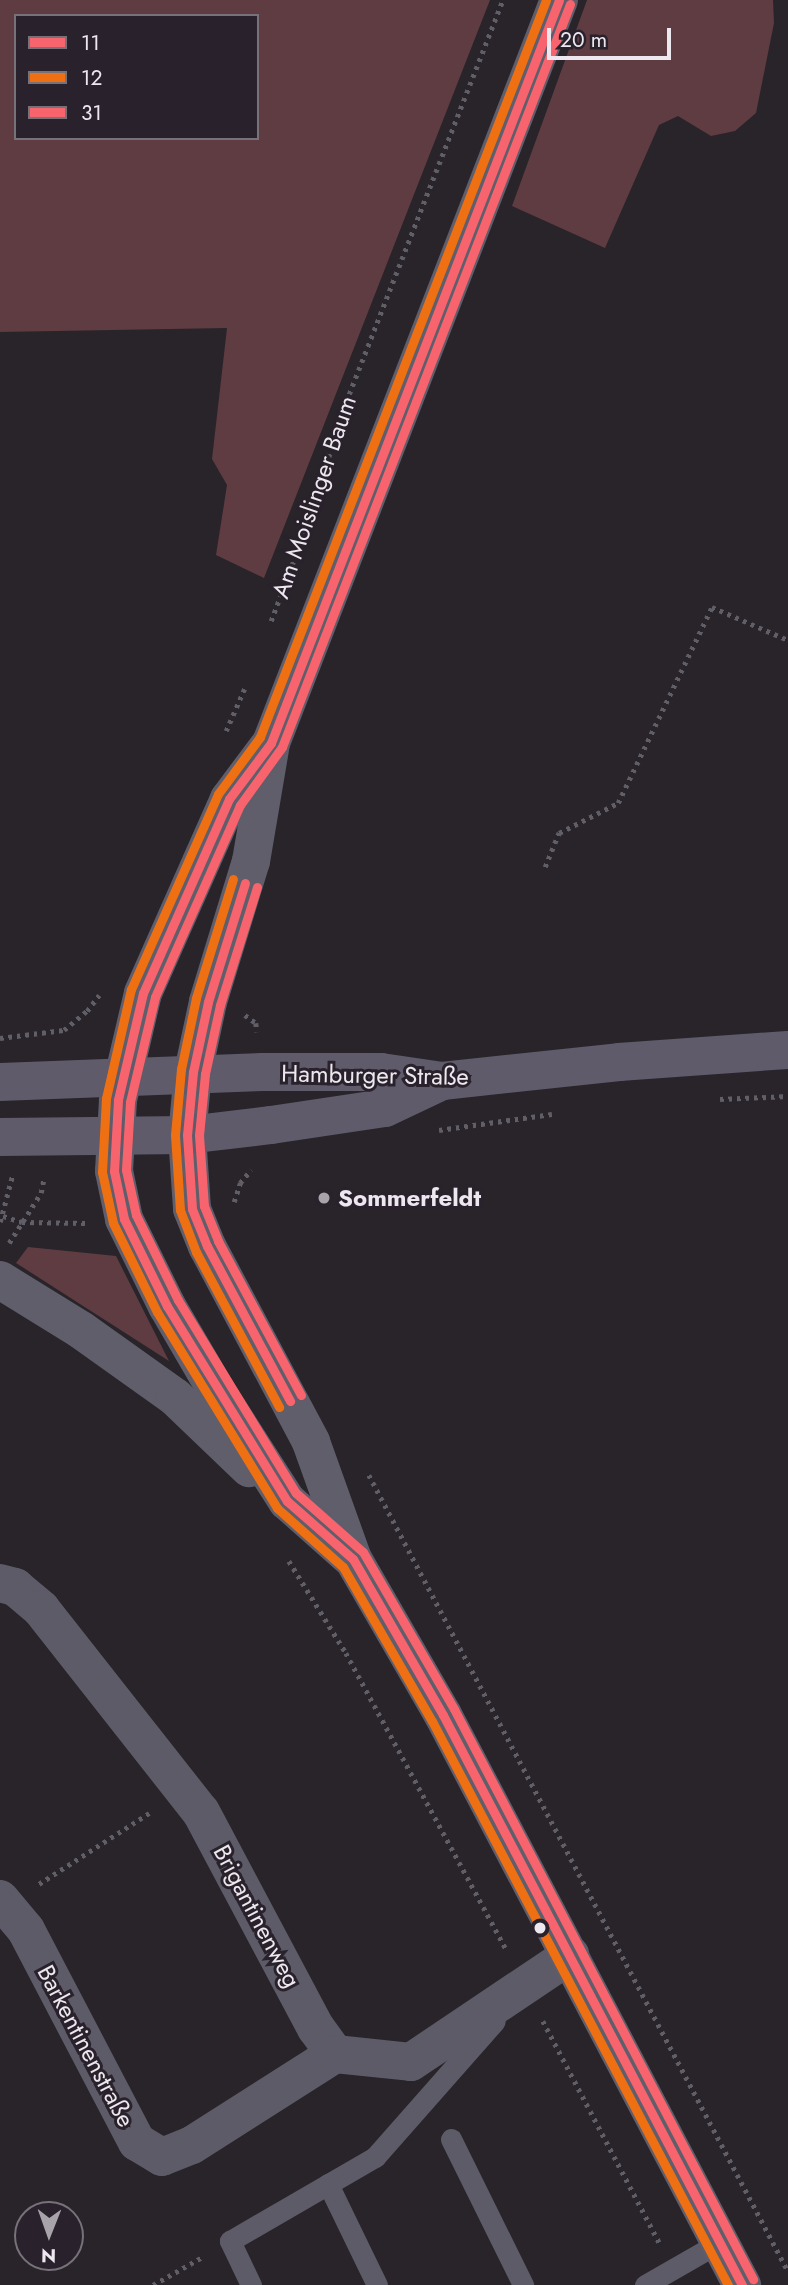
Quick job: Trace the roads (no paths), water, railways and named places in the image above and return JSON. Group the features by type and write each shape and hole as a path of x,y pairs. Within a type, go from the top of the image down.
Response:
{"main road":[{"name":"Am Moislinger Baum","path":"353,1559 311,1442 207,1246 192,1209 187,1135 193,1072 208,1002 251,860 271,743 559,0"},
{"name":"Am Moislinger Baum","path":"271,743 229,799 192,878 144,993 123,1077 114,1134 114,1171 124,1219 167,1306 287,1501"},
{"name":"Hamburger Straße","path":"0,1082 193,1072 381,1072 442,1081 619,1062 788,1049"},
{"path":"0,1137 187,1135 385,1108 442,1081"},
{"path":"0,1280 81,1331 175,1398 353,1559 443,1715 742,2285"}],"street":[{"name":"Brigantinenweg","path":"0,1583 15,1587 41,1609 201,1812 316,2028 335,2054"},
{"name":"Barkentinenstraße","path":"3,1902 26,1930 137,2142 162,2157 192,2145 335,2054"},
{"path":"335,2054 411,2062 525,1986 578,1971"}],"lane":[{"path":"251,2285 230,2241 375,2157 525,1986"},
{"path":"451,2139 523,2285"},
{"path":"328,2184 377,2285"},
{"path":"645,2285 720,2242"}],"place":[{"name":"Sommerfeldt","path":"324,1198"}]}
